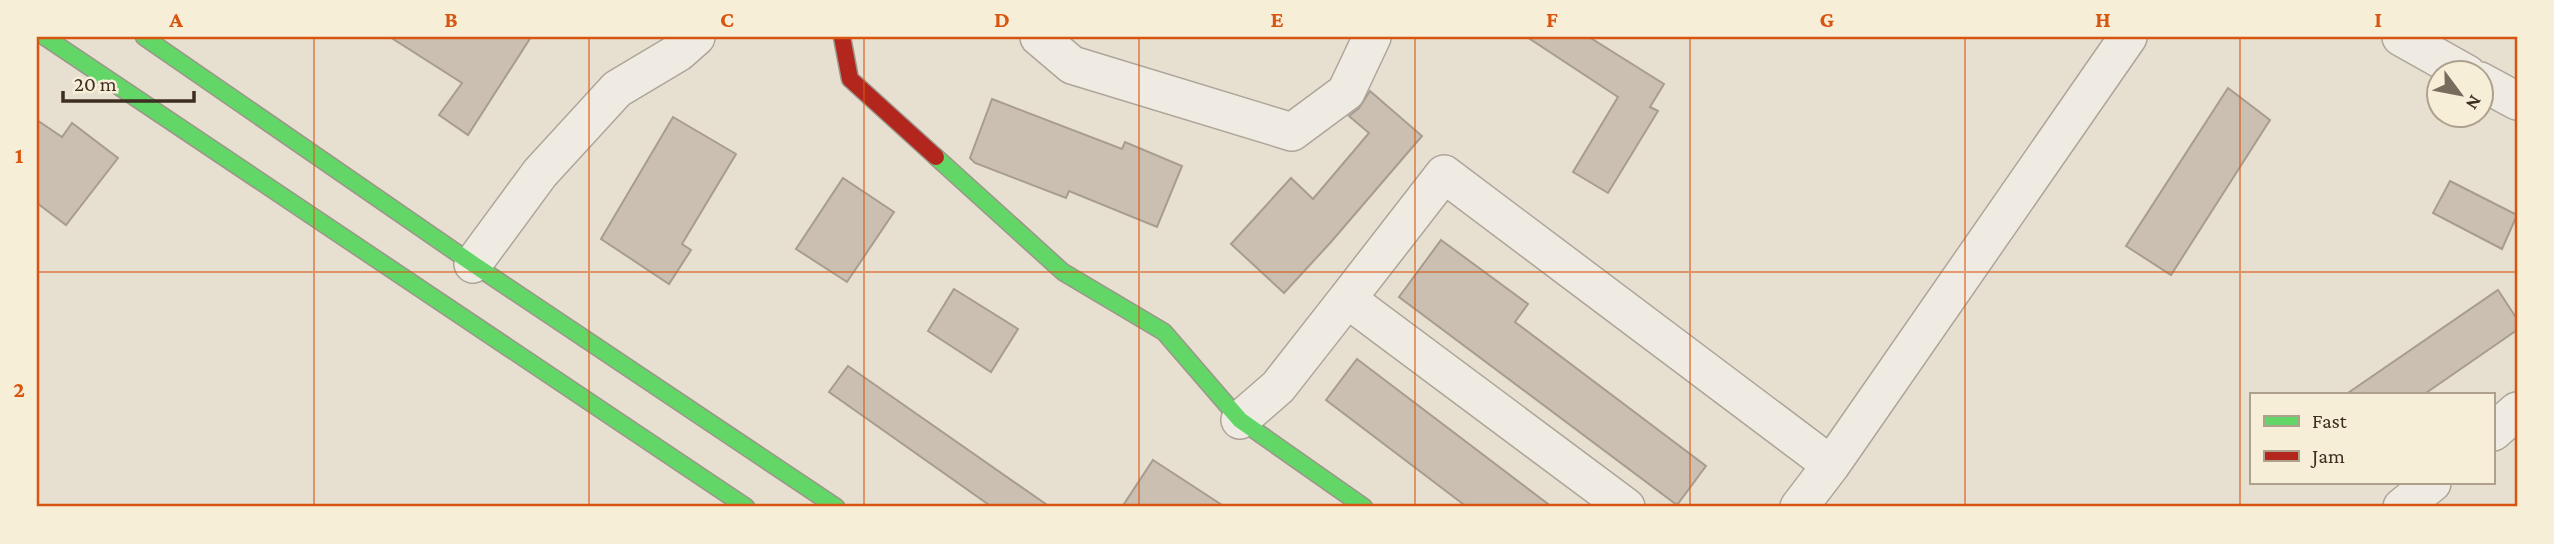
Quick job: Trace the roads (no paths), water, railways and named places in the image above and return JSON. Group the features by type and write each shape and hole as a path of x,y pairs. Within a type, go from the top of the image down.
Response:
{"main road":[{"path":"45,37 746,507"},
{"path":"144,37 473,264 836,507"},
{"path":"842,37 850,79 1063,272 1164,332 1240,420 1364,507"}],"street":[{"path":"1039,37 1072,65 1292,132 1346,92 1372,37"},
{"path":"1799,507 1831,465 2128,37"},
{"path":"2401,37 2442,60"},
{"path":"473,264 540,173 617,89 679,42"},
{"path":"2494,89 2517,101"},
{"path":"1240,420 1278,387 1444,174 1831,465"},
{"path":"1347,299 1626,507"},
{"path":"2494,431 2517,411"},
{"path":"2402,507 2431,484"}]}
